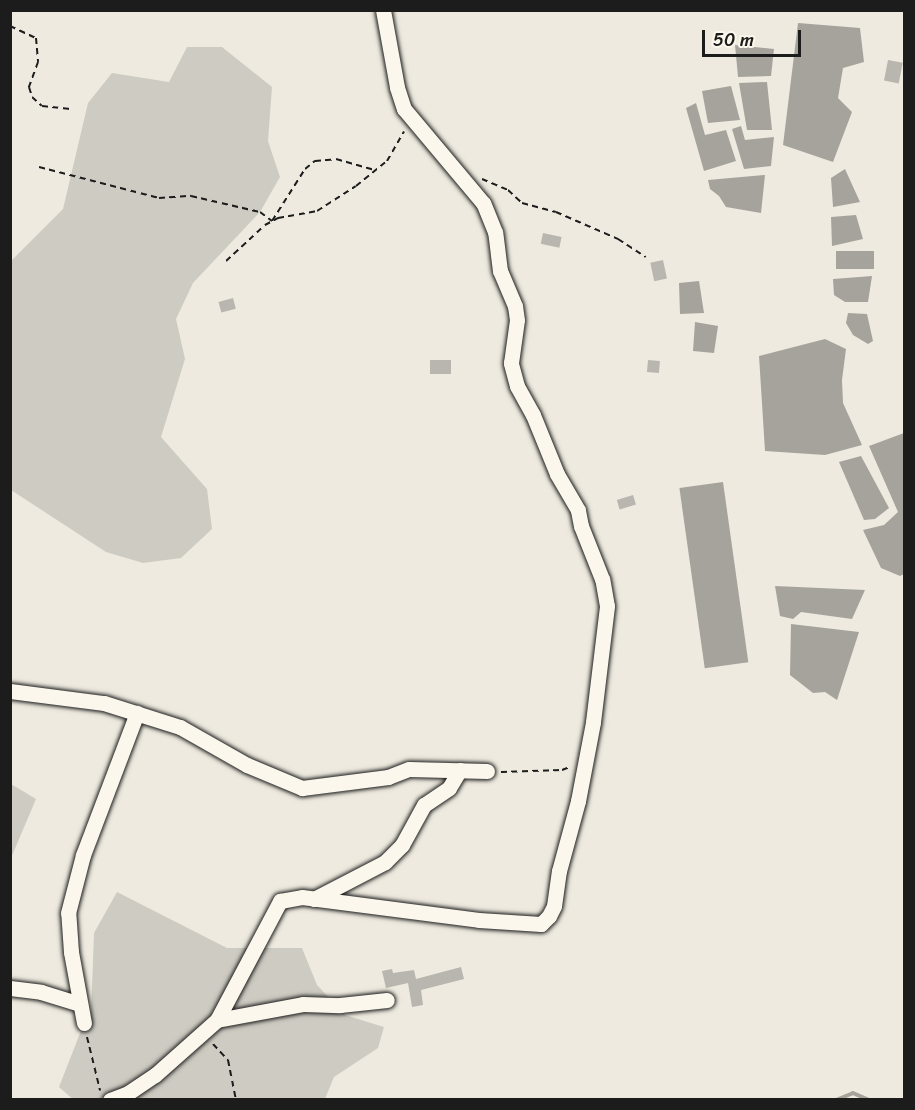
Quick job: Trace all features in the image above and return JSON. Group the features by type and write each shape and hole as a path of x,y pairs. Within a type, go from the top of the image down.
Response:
{"street":[{"path":"110,1100 128,1093 155,1075 217,1020 280,901 302,897 314,898 479,920 541,924 549,916 554,906 559,871 586,761 607,606 602,579 581,526 578,510 557,474 533,415 517,386 512,363 517,321 514,306 500,271 495,232 483,203 410,118 397,87 383,10"},
{"path":"10,691 104,703 137,713 180,728 247,765 302,788 388,777 409,769 487,771"},
{"path":"84,1023 71,952 69,913 83,855 137,713"},
{"path":"314,898 385,862 402,845 424,805 448,788 460,770"},
{"path":"10,988 41,992 80,1004"},
{"path":"217,1020 303,1004 340,1005 387,1000"}],"path":[{"path":"10,26 36,38 38,62 29,87 32,97 42,106 73,109"},
{"path":"272,222 316,211 356,186 387,161 410,118"},
{"path":"226,261 272,222 304,169 315,161 336,159 375,170"},
{"path":"39,167 159,198 191,196 260,212 272,222"},
{"path":"476,177 508,190 522,203 556,212 618,239 646,257"},
{"path":"487,771 518,773 562,770 586,761"},
{"path":"84,1023 102,1100"},
{"path":"200,1036 219,1048 228,1060 236,1100"}],"shaded area":[{"path":"798,23 860,28 864,62 843,68 838,98 852,112 833,162 783,145"},
{"path":"735,45 774,49 771,76 738,77"},
{"path":"187,47 222,47 272,87 268,141 280,177 260,212 193,283 176,319 185,359 161,437 207,489 212,529 181,558 143,563 106,552 11,490 11,261 63,209 88,103 112,73 169,82"},
{"path":"767,82 772,130 747,130 739,83"},
{"path":"731,86 740,120 708,123 702,91"},
{"path":"696,103 705,135 726,130 736,161 704,171 686,108"},
{"path":"741,126 745,140 774,137 771,166 744,169 732,129"},
{"path":"845,169 860,202 833,207 831,178"},
{"path":"765,175 761,213 726,207 719,196 710,189 708,180"},
{"path":"856,215 863,239 832,246 831,217"},
{"path":"836,251 874,251 874,269 836,269"},
{"path":"872,276 868,302 845,302 834,295 833,279"},
{"path":"699,281 704,313 680,314 679,283"},
{"path":"848,313 867,314 873,341 868,344 853,335 846,323"},
{"path":"695,322 718,326 714,353 693,351"},
{"path":"825,339 846,349 842,380 843,403 862,445 825,455 765,451 759,356"},
{"path":"904,433 904,574 900,576 881,568 863,530 884,525 898,512 869,446"},
{"path":"861,456 889,508 875,519 864,520 839,462"},
{"path":"723,482 748,662 705,668 679,488"},
{"path":"775,586 865,590 852,619 801,612 793,619 780,616"},
{"path":"791,624 859,632 837,700 825,692 813,693 790,675"},
{"path":"11,784 36,799 11,858"},
{"path":"117,892 227,948 302,948 317,985 345,1015 384,1027 378,1048 334,1077 325,1099 74,1100 59,1087 84,1023 91,1014 94,933"}],"building":[{"path":"888,60 903,63 899,83 884,81"},
{"path":"543,233 562,237 559,248 541,244"},
{"path":"663,260 667,279 654,281 650,263"},
{"path":"233,298 236,309 221,313 219,302"},
{"path":"430,360 451,360 451,374 430,374"},
{"path":"648,360 660,361 659,373 647,372"},
{"path":"633,495 636,505 620,510 617,500"},
{"path":"461,967 464,979 421,990 423,1005 412,1007 408,983 386,988 382,971 392,969 393,973 414,970 416,979"}],"waterway":[{"path":"836,1100 853,1093 869,1100"}]}
